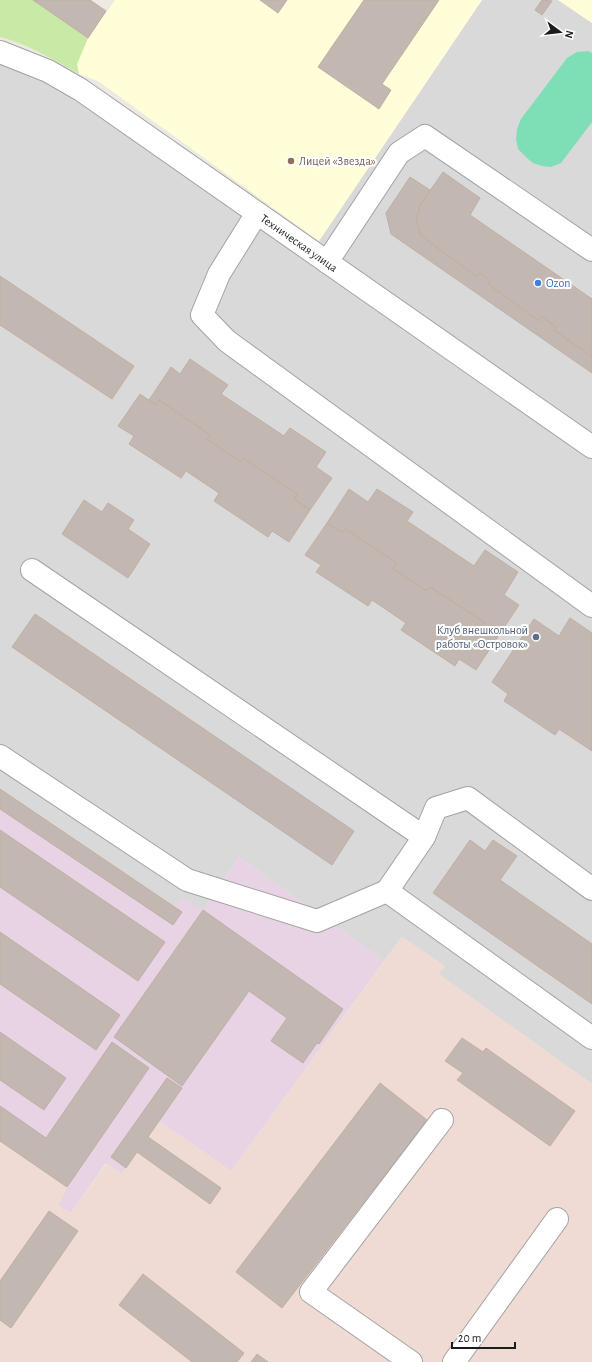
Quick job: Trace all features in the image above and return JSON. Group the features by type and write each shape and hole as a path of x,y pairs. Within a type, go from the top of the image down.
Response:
{"street":[{"name":"Техническая улица","path":"0,52 48,71 81,90 592,447"},
{"path":"327,262 399,153 425,136 592,250"},
{"path":"257,213 219,274 202,315 227,341 592,606"},
{"path":"32,570 424,837"},
{"path":"0,756 187,880 317,920 387,891 424,837 436,808 468,798 592,889"},
{"path":"387,891 592,1038"},
{"path":"411,1362 311,1292 442,1120"},
{"path":"454,1362 557,1219"}],"shaded area":[{"name":"Лицей «Звезда»","path":"115,0 482,0 319,241 98,81 79,74 77,64 88,38"},
{"path":"482,0 558,0 592,23 592,432 346,262 319,241"},
{"path":"558,0 592,0 592,23"},
{"path":"0,62 44,81 75,99 592,455 592,1084 438,974 445,966 402,937 384,961 239,857 203,910 175,907 0,789"},
{"path":"0,789 174,907 181,898 203,910 239,857 384,961 231,1171 159,1121 122,1174 106,1163 71,1213 58,1206 67,1187 0,1141"},
{"path":"402,937 445,966 439,974 592,1084 592,1362 0,1362 0,1141 67,1187 58,1206 71,1213 107,1163 122,1174 159,1121 231,1171"}],"green space":[{"path":"0,0 33,0 88,38 77,64 79,74 31,48 0,37"},
{"path":"588,51 592,53 592,122 561,163 551,167 533,163 518,149 516,139 517,129 521,119 567,58 577,52"}],"building":[{"path":"33,0 90,0 106,11 88,38"},
{"path":"260,0 287,0 278,13"},
{"path":"364,0 439,0 382,84 391,90 379,109 318,67"},
{"path":"542,0 552,1 542,15 535,10"},
{"path":"443,172 480,198 470,215 592,299 592,357 554,330 556,327 542,317 539,321 488,284 490,281 480,273 477,277 420,235 416,216 420,209 418,208"},
{"path":"410,177 430,190 418,208 420,209 416,216 420,235 477,277 480,273 490,281 488,284 539,321 542,317 556,327 554,330 592,357 592,373 391,234 386,213"},
{"path":"0,276 134,366 112,399 0,325"},
{"path":"190,359 228,385 221,394 284,436 290,428 326,452 316,467 332,478 310,510 294,499 297,494 243,458 241,462 207,439 210,435 159,400 156,405 149,400 171,367 180,374"},
{"path":"140,394 156,405 159,400 210,435 207,439 241,462 243,458 297,494 294,499 310,510 289,542 272,531 268,537 214,501 219,493 186,471 181,478 129,444 134,436 118,426"},
{"path":"349,489 368,502 377,489 413,512 407,521 474,566 485,550 518,572 504,595 519,605 497,638 481,627 484,622 430,587 427,591 393,569 397,563 345,529 342,533 327,523"},
{"path":"84,500 102,512 108,503 134,520 128,529 150,544 128,578 62,534"},
{"path":"327,523 342,533 345,529 397,563 393,569 427,591 430,587 484,622 481,627 497,638 476,670 459,659 455,666 401,630 406,623 372,600 368,606 316,572 321,565 305,555"},
{"path":"35,614 354,831 332,865 12,647"},
{"path":"570,618 592,633 592,751 559,729 555,735 504,701 508,694 492,682 534,619 559,636"},
{"path":"0,789 182,912 173,925 0,809"},
{"path":"0,830 165,942 138,981 0,887"},
{"path":"470,840 485,851 493,840 517,856 500,880 592,944 592,1004 433,893"},
{"path":"203,910 343,1009 319,1044 317,1043 303,1063 271,1041 287,1018 249,991 182,1086 114,1037"},
{"path":"0,932 120,1015 96,1050 0,984"},
{"path":"0,1032 66,1078 44,1110 0,1080"},
{"path":"462,1038 483,1052 486,1048 575,1111 550,1146 457,1080 463,1073 445,1061"},
{"path":"112,1042 149,1068 67,1187 0,1141 0,1106 46,1138"},
{"path":"167,1078 182,1088 148,1137 221,1188 210,1204 137,1152 126,1168 111,1157"},
{"path":"380,1083 427,1120 282,1308 236,1272"},
{"path":"49,1211 78,1231 11,1328 0,1320 0,1281"},
{"path":"143,1274 244,1353 237,1362 192,1362 119,1305"},
{"path":"257,1354 268,1362 251,1362"}],"place":[{"name":"Лицей «Звезда»","path":"291,161"},
{"name":"Ozon","path":"538,283"},
{"name":"Клуб внешкольной работы «Островок»","path":"536,637"}]}
